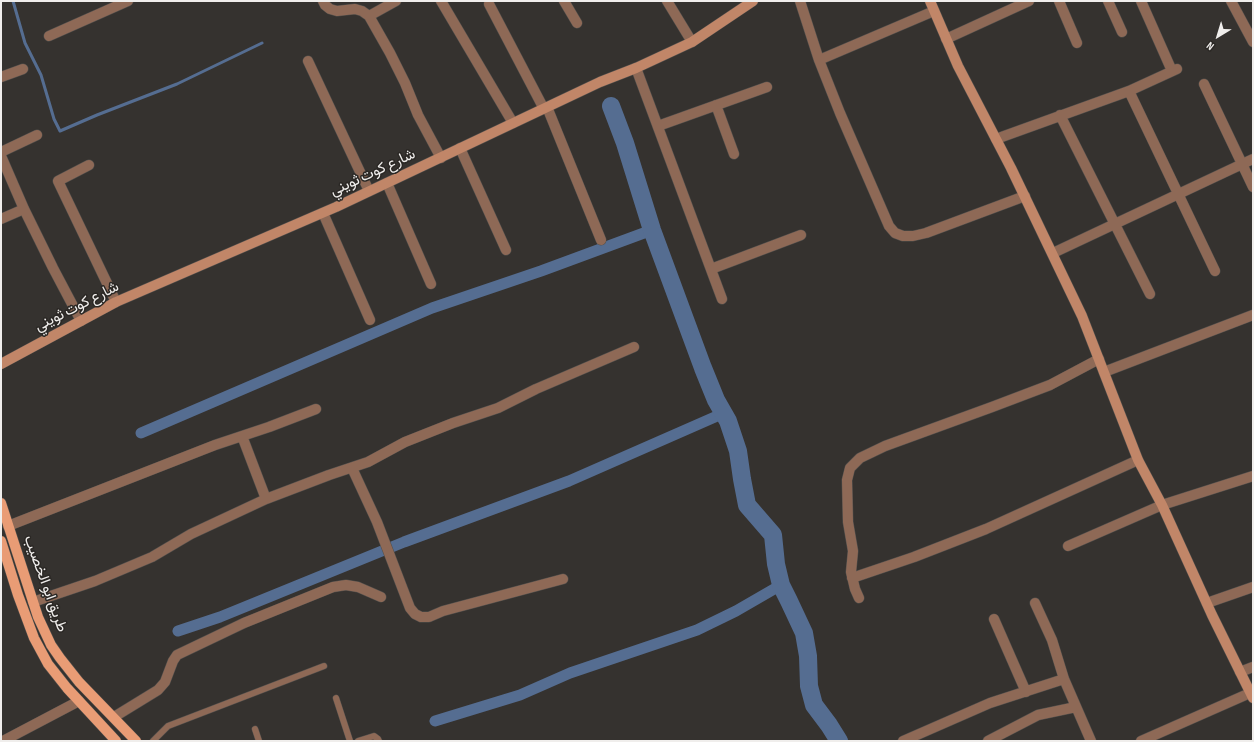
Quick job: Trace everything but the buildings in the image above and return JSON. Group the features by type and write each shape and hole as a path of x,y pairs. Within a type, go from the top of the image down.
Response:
{"main road":[{"name":"شارع كوت ثويني","path":"1,364 116,302 323,213 600,82 636,68 692,42 752,1"},
{"path":"930,1 962,73 1025,196 1082,316 1138,460 1162,505 1206,603 1252,696"},
{"name":"طريق ابو الخصيب","path":"1,503 44,631 60,658 79,682 136,741"},
{"name":"طريق ابو الخصيب","path":"1,541 18,595 34,638 41,651 67,688 116,741"},
{"path":"120,741 128,733"}],"street":[{"path":"49,36 128,1"},
{"path":"323,1 330,9 337,11 355,9 362,11 369,16 390,53 405,83 418,115 441,158"},
{"path":"369,16 396,1"},
{"path":"441,1 513,123"},
{"path":"564,1 577,23"},
{"path":"667,1 692,42"},
{"path":"800,1 819,60 840,113 889,226 895,233 903,236 913,236 1025,196"},
{"path":"946,39 1029,1"},
{"path":"1059,1 1077,43"},
{"path":"1108,1 1122,32"},
{"path":"996,139 1129,91 1175,70 1141,1"},
{"path":"1231,1 1253,42"},
{"path":"489,4 546,108 601,240"},
{"path":"819,60 934,11"},
{"path":"308,61 370,191"},
{"path":"636,68 722,299"},
{"path":"1,77 22,69"},
{"path":"1204,84 1253,187"},
{"path":"658,126 767,87"},
{"path":"1129,91 1215,271"},
{"path":"716,105 734,154"},
{"path":"1060,115 1150,294"},
{"path":"1,152 37,135"},
{"path":"460,148 506,250"},
{"path":"1,156 24,209 81,321"},
{"path":"1052,253 1253,159"},
{"path":"89,164 58,181 116,302"},
{"path":"387,183 431,284"},
{"path":"1,219 24,209"},
{"path":"323,213 370,320"},
{"path":"711,269 801,235"},
{"path":"1104,372 1253,315"},
{"path":"33,602 95,581 152,556 191,534 266,499 368,462 405,442 453,423 498,408 536,389 634,347"},
{"path":"859,598 851,572 853,551 848,522 847,480 850,468 860,458 885,446 1050,385 1099,359"},
{"path":"8,526 215,445 316,409"},
{"path":"242,436 266,499"},
{"path":"852,578 914,557 986,529 1138,460"},
{"path":"352,468 377,522 410,608 415,614 421,617 429,617 443,611 563,578"},
{"path":"1068,546 1162,505 1253,476"},
{"path":"114,717 158,690 165,682 173,661 177,655 244,623 333,587 346,585 358,587 381,597"},
{"path":"1206,603 1253,587"},
{"path":"1035,602 1052,640 1064,679 1091,741"},
{"path":"994,619 1026,692"},
{"path":"1240,672 1253,667"},
{"path":"903,741 990,703 1064,679"},
{"path":"1143,741 1252,696"},
{"path":"3,741 79,701"},
{"path":"988,741 1038,715 1076,706"}],"lane":[{"path":"153,741 168,726 324,666"},
{"path":"336,698 350,741"},
{"path":"255,729 259,741"},
{"path":"358,741 374,736 379,741"}],"waterway":[{"path":"13,1 25,43 41,75 54,119 60,131 177,84 262,43"},
{"path":"611,106 625,143 652,230 703,368 716,400 728,421 738,451 747,505 773,535 776,564 781,585 804,633 808,656 809,686 814,705 839,741"},
{"path":"141,433 432,308 541,271 652,230"},
{"path":"178,631 220,617 404,542 569,481 724,413"},
{"path":"435,721 520,695 570,673 697,630 736,611 781,585"}]}
